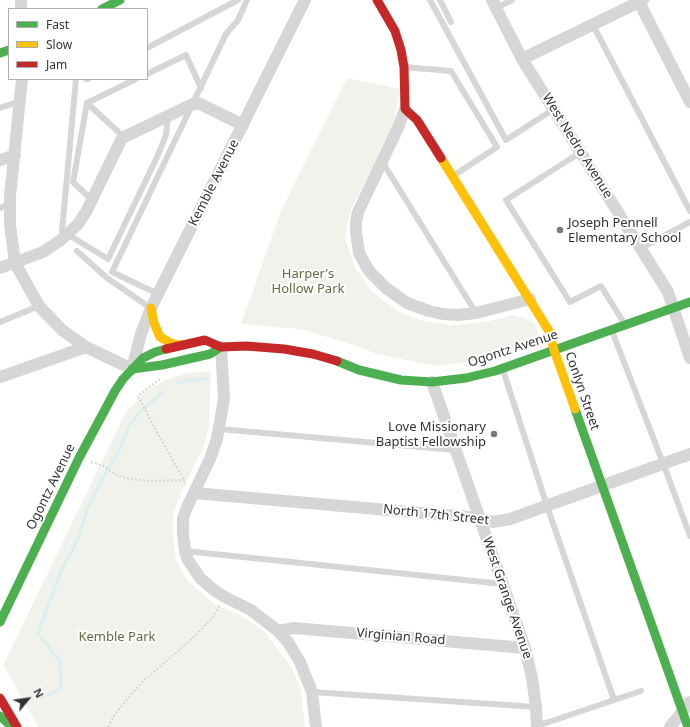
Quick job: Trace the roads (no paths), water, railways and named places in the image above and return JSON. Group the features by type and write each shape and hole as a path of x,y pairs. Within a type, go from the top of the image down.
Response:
{"main road":[{"path":"104,8 120,0"},
{"path":"377,0 395,31 401,50 404,67 405,109"},
{"name":"Conlyn Street","path":"405,109 417,120 549,331 554,350 688,727"},
{"name":"Ogontz Avenue","path":"0,622 79,458 105,408 115,391 132,369 143,358 155,352 205,340 221,347 246,346 298,351 335,360 359,370 374,374 401,380 432,382 466,378 502,369 690,302"},
{"path":"151,308 154,323 160,337 173,344 181,345"},
{"name":"Ogontz Avenue","path":"132,369 162,365 210,354 221,347"},
{"path":"0,599 18,585"},
{"path":"0,698 17,727"},
{"path":"0,716 12,727"}],"street":[{"name":"Kemble Avenue","path":"132,369 141,334 151,308 305,0"},
{"path":"522,59 641,1 690,102"},
{"name":"West Nedro Avenue","path":"494,4 522,59 668,292 690,358"},
{"path":"22,80 15,154 5,206 10,224 15,263 39,306 62,330 86,347 132,369"},
{"path":"0,268 43,252 67,235 78,224 92,200 121,140 124,137 198,103 243,125"},
{"path":"405,109 398,128 358,212 356,234 359,253 369,271 386,288 407,302 429,311 443,314 458,315 476,313 530,299"},
{"path":"0,160 15,154"},
{"path":"0,377 86,347"},
{"path":"221,347 224,398 219,429 210,459 183,518 185,551 188,560 200,578 225,598 251,610 278,631 288,642 300,662 312,692 316,727"},
{"name":"West Grange Avenue","path":"432,382 525,648 532,678 537,727"},
{"name":"North 17th Street","path":"193,495 479,518 493,522 510,519 690,454"},
{"name":"Virginian Road","path":"278,631 294,628 525,648"},
{"path":"670,727 690,702"}],"lane":[{"path":"148,47 238,0"},
{"path":"158,294 112,272 194,104 226,34 238,20 247,0"},
{"path":"430,0 506,140 554,110"},
{"path":"440,0 451,22"},
{"path":"494,4 512,0"},
{"path":"593,25 690,211"},
{"path":"148,74 186,55 201,88"},
{"path":"404,67 451,71 497,147 453,176"},
{"path":"76,80 62,231 108,259 158,155 166,134 168,116"},
{"path":"87,103 134,80"},
{"path":"0,108 20,101"},
{"path":"87,103 124,137"},
{"path":"87,103 73,182 92,200"},
{"path":"581,152 506,200 570,302 601,286 625,325"},
{"path":"382,163 476,313"},
{"path":"641,248 690,222"},
{"path":"77,251 107,278 151,308"},
{"path":"0,322 39,306"},
{"path":"612,329 664,463 690,536"},
{"path":"502,369 547,506 614,700"},
{"path":"219,429 455,450"},
{"path":"185,551 503,584"},
{"path":"537,727 641,691"},
{"path":"312,692 536,707"}],"waterway":[{"path":"178,383 188,380 207,379"},
{"path":"41,697 61,689 61,671 59,660 38,633 62,569 77,542 88,508 100,483 119,451 130,424 139,413 163,392"}],"place":[{"name":"Joseph Pennell Elementary School","path":"560,230"},
{"name":"Love Missionary Baptist Fellowship","path":"494,434"}],"park label":[{"name":"Harper's Hollow Park","path":"308,282"},
{"name":"Kemble Park","path":"117,637"}]}
